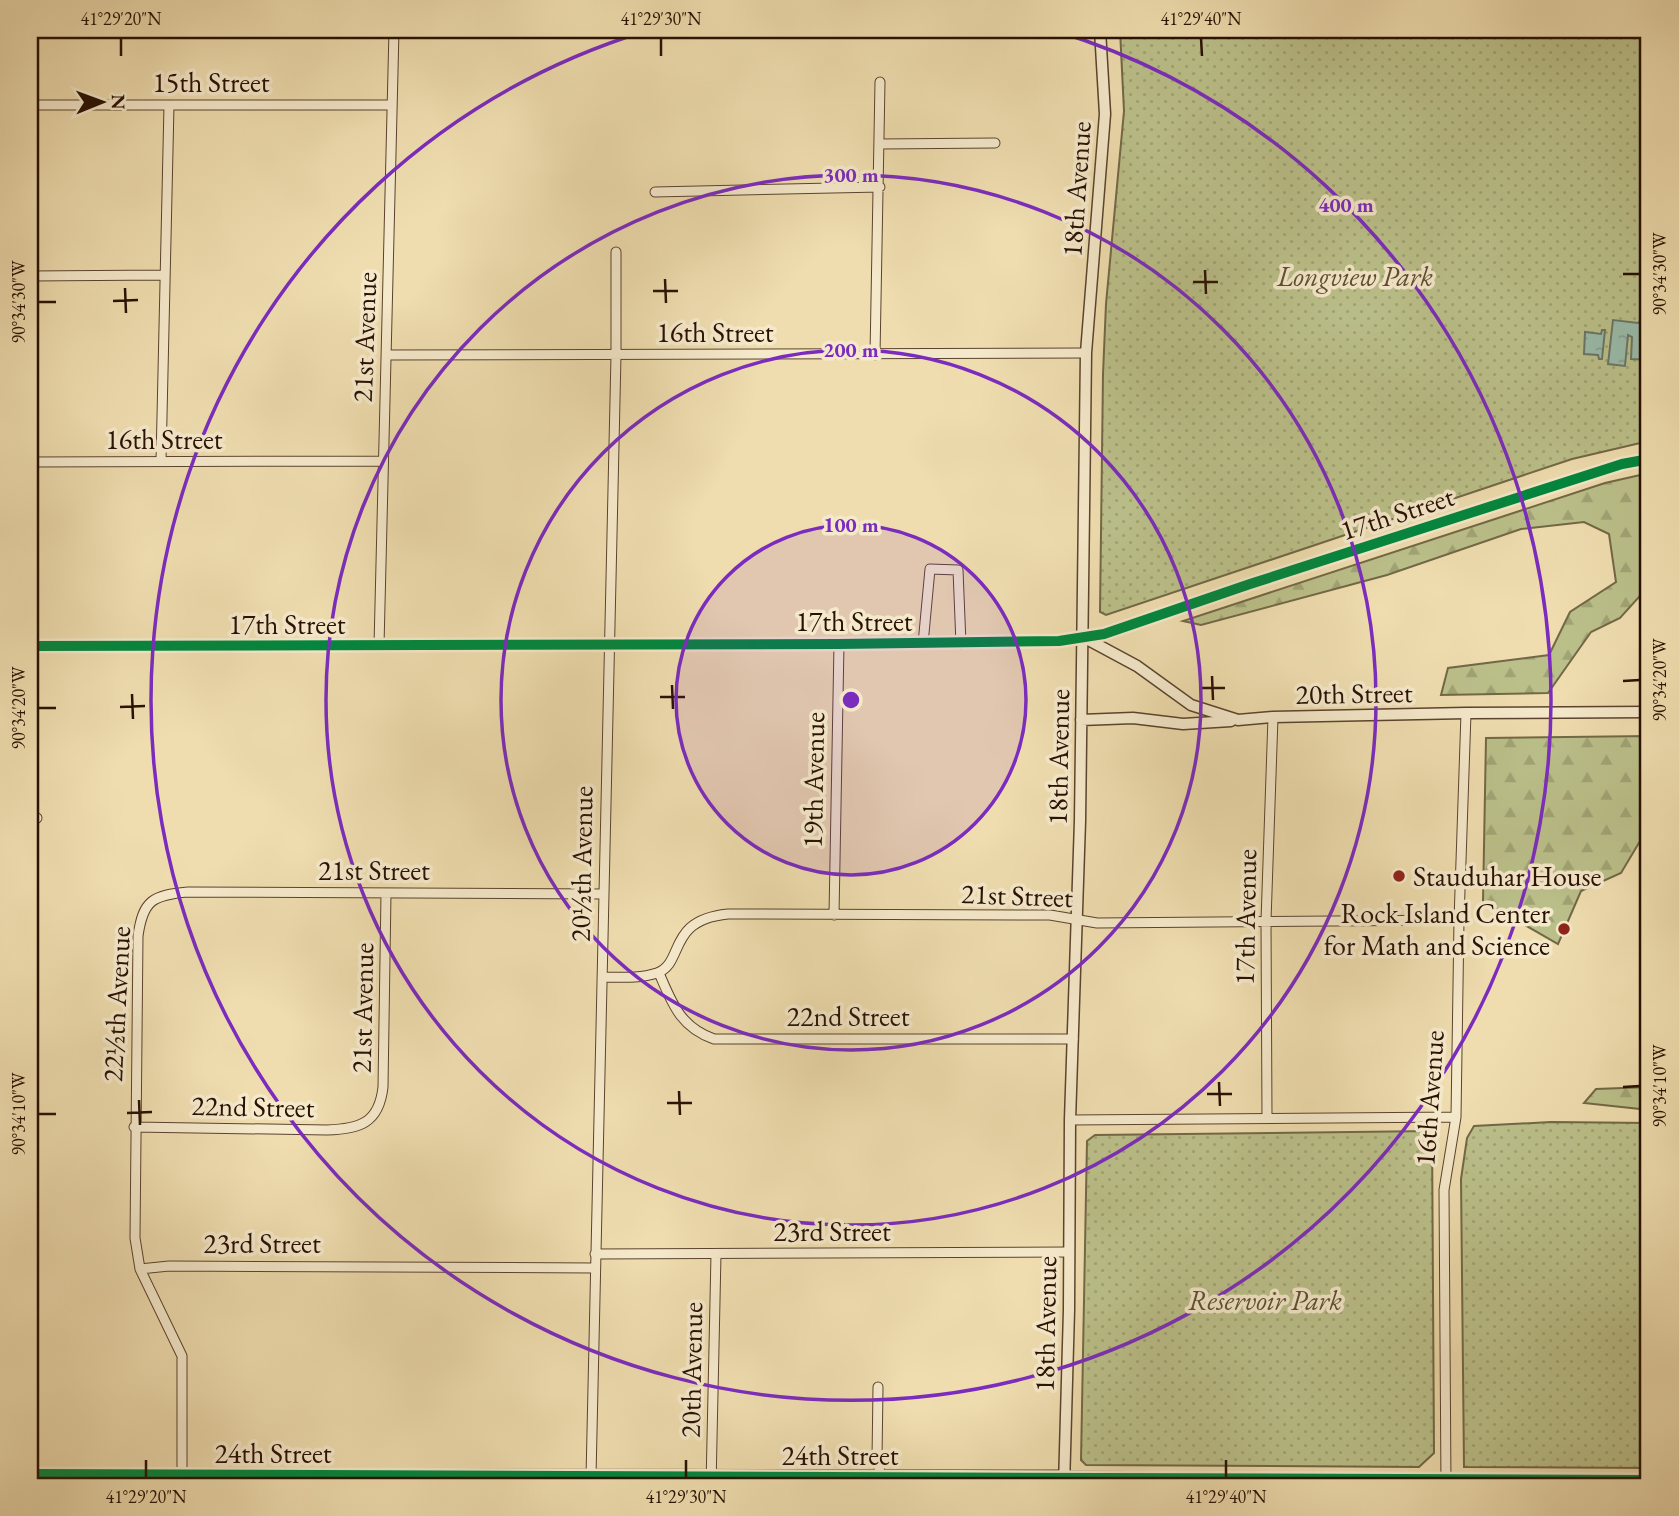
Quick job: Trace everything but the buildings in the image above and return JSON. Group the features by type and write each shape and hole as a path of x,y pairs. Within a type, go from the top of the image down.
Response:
{"street":[{"name":"21st Avenue","path":"379,646 394,30"},
{"name":"18th Avenue","path":"1064,1481 1070,1120 1078,919 1086,353 1105,114 1100,30"},
{"path":"875,355 880,82"},
{"name":"15th Street","path":"30,105 392,105"},
{"path":"162,461 169,105"},
{"path":"880,144 995,143"},
{"path":"655,192 880,187"},
{"name":"20½th Avenue","path":"591,1476 617,355 616,252"},
{"path":"30,276 164,275"},
{"name":"16th Street","path":"386,355 1086,353"},
{"name":"17th Street","path":"30,646 839,645 1059,641 1104,634 1622,464 1649,459"},
{"name":"16th Street","path":"30,462 383,461"},
{"path":"923,644 930,569 958,570 961,643"},
{"name":"20th Street","path":"1083,638 1137,666 1191,705 1238,720 1466,713 1649,712"},
{"name":"19th Avenue","path":"834,915 839,645"},
{"name":"16th Avenue","path":"1446,1483 1444,1190 1456,1117 1466,713"},
{"name":"17th Avenue","path":"1267,1118 1266,921 1273,717"},
{"path":"1081,720 1133,718 1183,724 1238,720"},
{"name":"21st Street","path":"149,904 153,899 167,894 188,892 603,894"},
{"name":"21st Avenue","path":"369,1119 381,1101 383,1087 386,893"},
{"name":"22½th Avenue","path":"149,904 142,915 138,936 135,1238 140,1269 182,1356 182,1475"},
{"name":"21st Street","path":"659,973 671,961 679,940 687,930 704,919 728,914 1050,915 1097,923 1459,919"},
{"path":"602,977 634,977 659,973"},
{"name":"22nd Street","path":"659,973 675,1009 685,1023 693,1031 714,1039 1073,1039"},
{"path":"1070,1120 1456,1117"},
{"name":"22nd Street","path":"134,1128 327,1130 350,1129 369,1119"},
{"name":"23rd Street","path":"595,1254 1069,1252"},
{"name":"20th Avenue","path":"711,1482 716,1254"},
{"name":"23rd Street","path":"140,1269 169,1266 595,1268"},
{"path":"878,1387 877,1459 882,1482"},
{"name":"24th Street","path":"30,1474 149,1481 182,1475 341,1481 535,1481 591,1476 711,1482 1446,1483 1649,1480"}],"green space":[{"name":"Longview Park","path":"1120,30 1649,30 1649,441 1572,459 1106,615 1100,612 1106,304 1124,111"},
{"path":"1649,473 1649,543 1644,549 1649,586 1620,618 1591,632 1548,693 1441,695 1448,668 1549,655 1570,612 1616,582 1609,534 1584,522 1521,529 1387,575 1201,625 1183,621 1605,483"},
{"path":"1649,736 1649,826 1621,873 1581,891 1558,944 1483,901 1486,738"},
{"path":"1649,1087 1649,1119 1640,1109 1584,1103 1596,1089"},
{"path":"1551,1122 1649,1123 1649,1468 1464,1467 1461,1179 1467,1138 1474,1126"},
{"name":"Reservoir Park","path":"1432,1131 1434,1453 1419,1467 1086,1465 1081,1460 1087,1141 1095,1135"}],"water":[{"path":"1649,304 1649,360 1631,359 1632,337 1628,335 1625,366 1608,364 1613,320 1638,323 1645,316"},
{"path":"1602,330 1605,330 1602,359 1599,359 1598,355 1584,354 1585,332 1601,334"}],"cycle path":[{"path":"30,646 1059,641 1104,634 1622,464 1649,459"},
{"path":"30,1474 1649,1480"}],"place":[{"name":"Stauduhar House","path":"1399,876"},
{"name":"Rock Island Center for Math and Science","path":"1564,929"}]}
